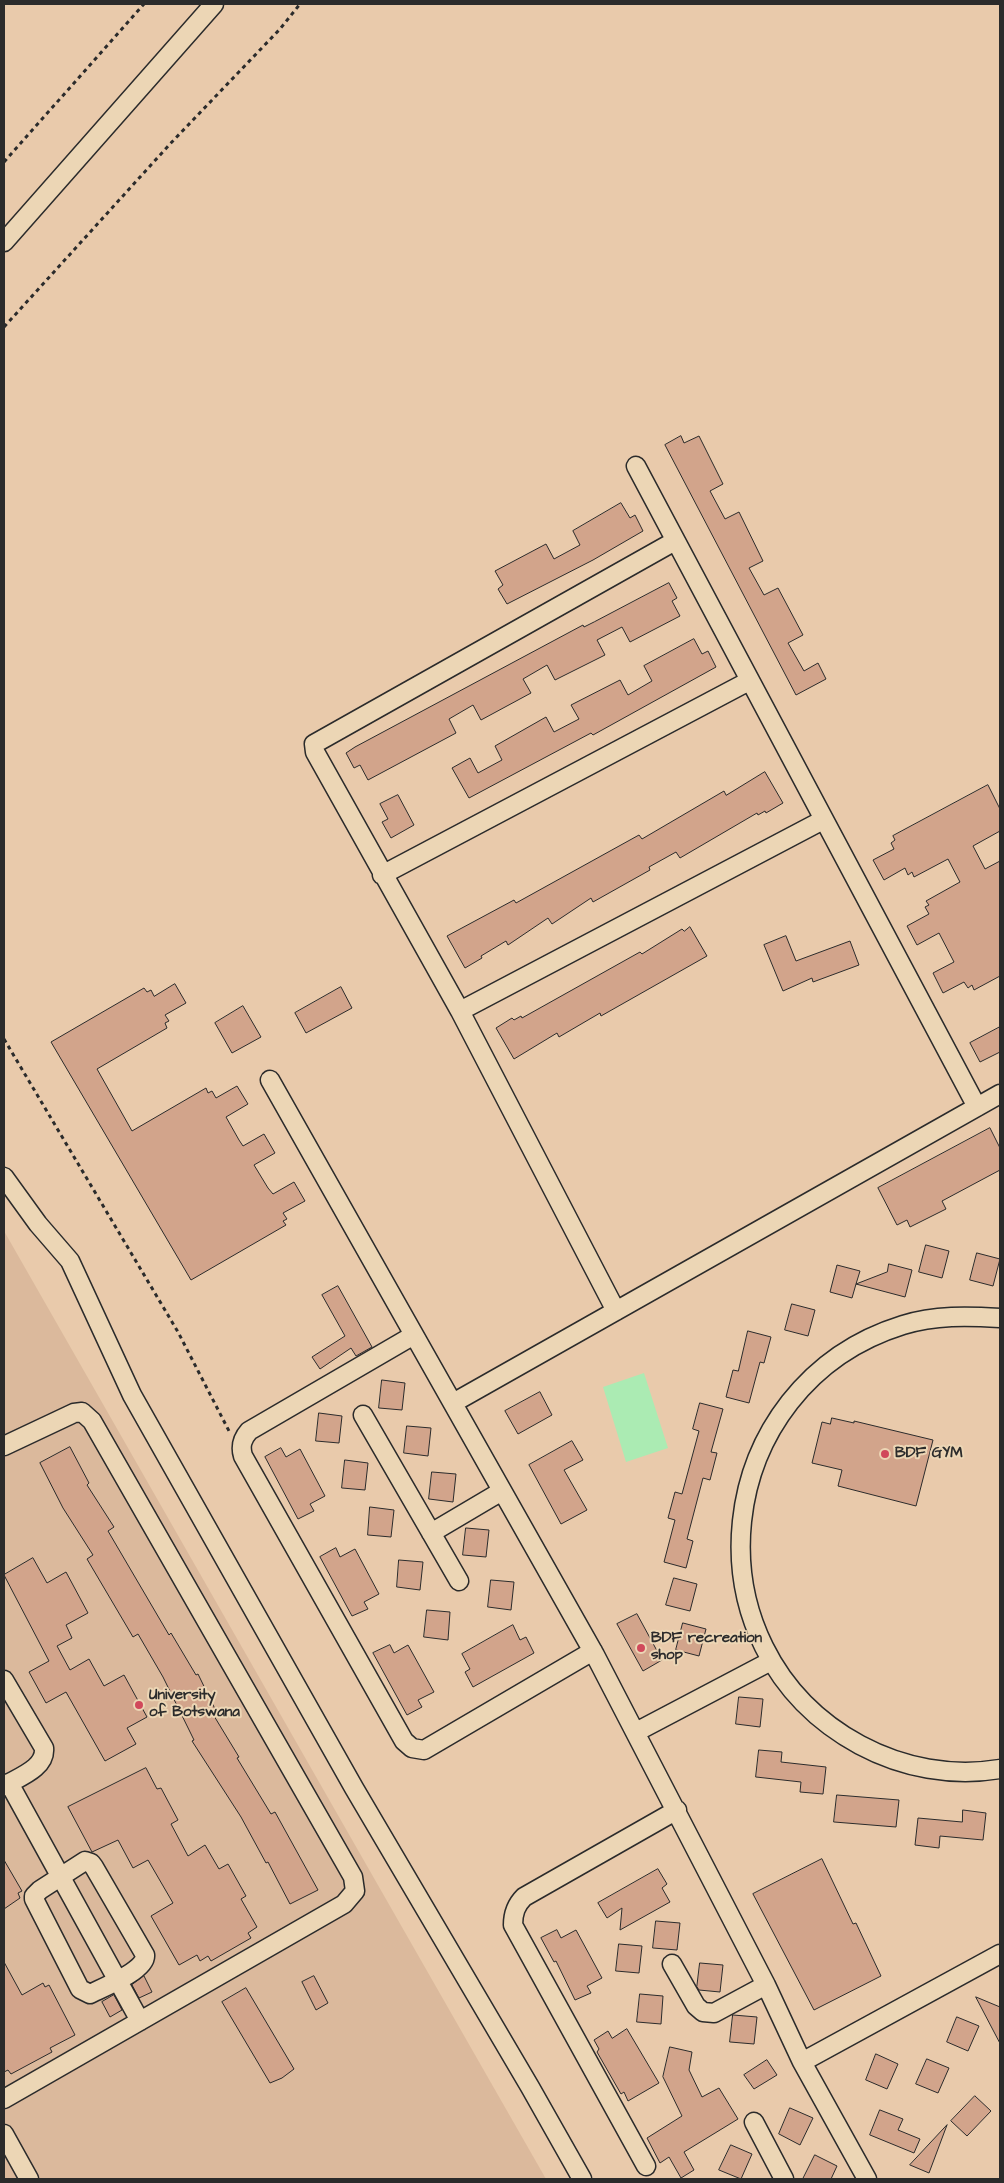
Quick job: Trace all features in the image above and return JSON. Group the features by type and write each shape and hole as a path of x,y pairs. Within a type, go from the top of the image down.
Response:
{"street":[{"path":"4,242 214,4"},
{"path":"636,466 977,1108"},
{"path":"616,1311 460,1011 315,752 314,744 675,541"},
{"path":"382,874 748,680"},
{"path":"460,1011 823,820"},
{"path":"270,1080 593,1651 766,1985 802,2062 867,2179"},
{"path":"453,1403 1000,1094"},
{"path":"4,1177 38,1224 70,1261 132,1395 354,1788 582,2179"},
{"path":"1000,1318 954,1316 903,1325 864,1342 814,1376 780,1415 755,1461 742,1511 740,1563 750,1614 771,1661 800,1700 838,1733 881,1756 928,1770 977,1772 1000,1769"},
{"path":"414,1335 249,1431 242,1442 243,1456 404,1741 412,1748 424,1750 593,1651"},
{"path":"4,1446 74,1413 82,1412 87,1414 353,1876 355,1891 344,1904 4,2099"},
{"path":"363,1415 459,1581"},
{"path":"431,1533 502,1491"},
{"path":"636,1732 771,1661"},
{"path":"4,1680 44,1748 45,1757 40,1764 6,1784 140,2021"},
{"path":"646,2166 513,1925 513,1916 519,1902 524,1897 677,1810"},
{"path":"85,1861 91,1863 145,1955 143,1964 118,1981 90,1994 84,1994 80,1989 34,1900 34,1896 60,1877 85,1861"},
{"path":"802,2062 1000,1954"},
{"path":"672,1964 696,2006 703,2012 714,2013 766,1985"},
{"path":"754,2122 784,2179"},
{"path":"4,2134 29,2179"}],"path":[{"path":"4,162 144,4"},
{"path":"4,327 170,144 280,29 300,4"},
{"path":"4,1039 178,1332 243,1456"}],"shaded area":[{"name":"University of Botswana","path":"4,1231 546,2179 4,2179"}],"green space":[{"path":"644,1373 668,1448 626,1462 603,1387"}],"building":[{"path":"681,436 684,443 699,436 723,484 710,491 725,519 739,512 763,561 749,568 764,595 778,588 803,635 788,643 804,671 818,663 826,679 796,695 665,445"},
{"path":"621,503 630,518 635,515 643,531 593,560 507,604 498,589 503,585 495,571 546,544 554,559 580,545 573,531"},
{"path":"669,583 677,598 672,601 680,616 630,642 622,627 597,640 605,655 555,680 547,665 523,679 531,693 481,720 473,705 449,719 456,733 368,780 360,765 354,768 346,753 355,747 583,625 584,627"},
{"path":"694,639 702,654 708,651 716,667 593,735 591,733 469,798 452,768 470,758 478,773 502,760 495,746 546,717 554,732 579,719 571,705 620,680 628,695 652,681 644,666"},
{"path":"765,772 783,803 766,813 765,811 758,815 757,813 680,858 676,852 649,867 650,870 593,902 591,898 552,924 548,918 508,945 506,941 465,968 447,936 514,900 516,903 639,835 642,839 724,791 726,795"},
{"path":"988,785 1000,809 1000,831 973,846 985,869 1000,861 1000,976 974,990 972,985 968,988 964,982 943,993 933,973 954,962 939,933 917,945 907,926 929,914 925,907 929,905 926,901 960,882 948,859 914,877 912,872 908,875 905,868 884,880 873,860 894,849 891,843 895,840 893,836"},
{"path":"398,795 414,825 391,838 382,822 388,819 380,804"},
{"path":"690,927 707,956 601,1016 600,1013 559,1037 557,1033 514,1059 496,1028 512,1018 514,1020 521,1016 522,1018 640,952 642,954 682,929 684,931"},
{"path":"786,936 796,961 850,941 859,965 813,982 812,978 783,991 764,945"},
{"path":"175,984 186,1003 165,1015 169,1021 165,1023 167,1028 97,1069 132,1131 206,1088 208,1093 212,1091 216,1098 237,1086 248,1104 226,1117 239,1140 243,1146 264,1134 275,1153 254,1165 268,1188 273,1194 294,1182 305,1201 283,1213 287,1219 283,1221 286,1225 191,1280 51,1042 144,988 147,992 151,990 154,996"},
{"path":"341,987 352,1008 306,1033 295,1013"},
{"path":"243,1006 261,1037 232,1053 215,1023"},
{"path":"1000,1027 1000,1052 980,1062 970,1043"},
{"path":"990,1128 1000,1148 1000,1170 942,1201 946,1209 910,1227 907,1220 897,1225 878,1188"},
{"path":"926,1245 949,1251 942,1278 919,1272"},
{"path":"977,1253 1000,1259 993,1286 970,1280"},
{"path":"889,1264 912,1270 905,1297 856,1284 887,1272"},
{"path":"837,1265 860,1271 852,1298 830,1292"},
{"path":"338,1286 372,1347 356,1356 351,1348 320,1369 312,1357 345,1336 322,1295"},
{"path":"792,1304 815,1310 808,1336 785,1330"},
{"path":"748,1331 771,1337 764,1363 760,1362 749,1403 726,1397 733,1370 738,1371"},
{"path":"382,1380 405,1383 402,1410 379,1408"},
{"path":"540,1392 552,1415 518,1434 505,1411"},
{"path":"700,1403 723,1409 711,1452 717,1453 710,1480 703,1478 687,1539 693,1541 686,1568 664,1562 675,1520 668,1518 675,1492 682,1494 699,1431 693,1429"},
{"path":"319,1413 342,1416 339,1443 316,1441"},
{"path":"832,1418 854,1423 854,1421 933,1440 916,1506 838,1486 842,1470 812,1463 822,1422 830,1424"},
{"path":"407,1426 431,1428 428,1456 404,1453"},
{"path":"572,1441 583,1460 564,1470 587,1510 561,1524 529,1465"},
{"path":"70,1447 89,1483 87,1485 114,1527 108,1531 169,1635 171,1633 196,1675 198,1674 215,1709 211,1711 239,1757 237,1758 271,1814 275,1812 318,1890 290,1904 241,1817 192,1741 194,1740 163,1677 138,1634 133,1637 87,1559 93,1555 63,1508 40,1463"},
{"path":"281,1448 286,1457 300,1449 325,1496 310,1504 314,1511 298,1519 265,1457"},
{"path":"345,1460 368,1463 365,1490 342,1488"},
{"path":"432,1472 456,1474 453,1502 429,1499"},
{"path":"370,1507 394,1510 391,1537 368,1535"},
{"path":"466,1528 489,1530 486,1557 463,1555"},
{"path":"336,1548 340,1557 355,1549 379,1594 364,1602 368,1609 352,1616 320,1557"},
{"path":"33,1558 47,1583 66,1572 88,1613 66,1625 72,1638 57,1646 70,1670 89,1659 104,1686 124,1675 147,1717 127,1728 136,1744 105,1761 66,1692 46,1703 29,1672 49,1661 4,1575"},
{"path":"399,1560 423,1562 420,1590 397,1587"},
{"path":"674,1578 697,1584 690,1611 666,1605"},
{"path":"491,1580 514,1582 511,1610 488,1607"},
{"path":"427,1610 450,1612 448,1640 424,1637"},
{"path":"637,1614 662,1660 643,1671 617,1624"},
{"path":"683,1623 706,1629 699,1656 676,1650"},
{"path":"513,1625 520,1640 526,1637 534,1653 473,1687 465,1672 470,1669 462,1654"},
{"path":"390,1645 394,1653 408,1645 434,1692 418,1700 422,1707 407,1715 373,1653"},
{"path":"739,1697 763,1699 760,1727 736,1724"},
{"path":"759,1750 782,1752 781,1762 826,1767 823,1794 800,1792 801,1782 756,1777"},
{"path":"146,1768 157,1789 161,1788 178,1820 171,1824 188,1856 205,1845 219,1869 228,1864 246,1896 241,1899 257,1927 248,1933 251,1938 211,1961 208,1956 200,1961 197,1955 179,1965 151,1916 173,1903 148,1860 133,1868 118,1840 92,1852 68,1807"},
{"path":"837,1795 899,1800 896,1827 834,1822"},
{"path":"963,1810 986,1813 983,1840 940,1836 939,1848 915,1845 918,1818 962,1822"},
{"path":"822,1859 853,1924 856,1923 881,1976 814,2010 753,1894"},
{"path":"4,1860 22,1891 18,1893 20,1898 4,1909"},
{"path":"658,1869 667,1884 662,1888 670,1902 620,1930 622,1908 607,1918 598,1903"},
{"path":"656,1921 680,1923 677,1950 653,1948"},
{"path":"557,1930 561,1938 576,1930 602,1978 587,1986 591,1993 575,2000 556,1961 554,1962 541,1938"},
{"path":"619,1944 642,1946 639,1973 616,1971"},
{"path":"4,1962 22,1995 43,1983 45,1987 49,1985 75,2035 50,2048 52,2052 11,2074 8,2070 4,2072"},
{"path":"700,1963 723,1965 720,1992 699,1990 697,1987"},
{"path":"144,1976 152,1992 139,1998 132,1985"},
{"path":"314,1976 328,2003 316,2010 302,1982"},
{"path":"246,1988 294,2069 282,2078 270,2083 222,2002"},
{"path":"640,1994 663,1996 661,2024 637,2022"},
{"path":"114,1995 122,2010 110,2017 102,2002"},
{"path":"976,1997 1000,2007 1000,2043"},
{"path":"733,2015 757,2017 754,2044 730,2042"},
{"path":"957,2017 979,2026 968,2051 947,2042"},
{"path":"627,2029 659,2083 628,2101 624,2092 621,2094 597,2052 599,2049 594,2040 608,2031 612,2038"},
{"path":"670,2047 692,2052 689,2070 702,2097 719,2088 738,2119 684,2152 694,2170 681,2178 669,2157 660,2163 647,2138 682,2116 663,2077"},
{"path":"876,2054 898,2064 887,2089 866,2080"},
{"path":"927,2059 949,2068 938,2093 916,2084"},
{"path":"767,2060 777,2075 754,2089 744,2075"},
{"path":"975,2096 991,2111 967,2136 951,2121"},
{"path":"790,2108 813,2118 800,2145 779,2134"},
{"path":"880,2110 903,2119 898,2130 920,2139 914,2153 870,2135"},
{"path":"947,2125 929,2173 910,2165"},
{"path":"731,2145 752,2154 741,2179 719,2170"},
{"path":"815,2155 837,2166 831,2179 803,2179"}],"place":[{"name":"BDF GYM","path":"885,1454"},
{"name":"BDF recreation shop","path":"641,1648"},
{"name":"University of Botswana","path":"139,1705"}]}
